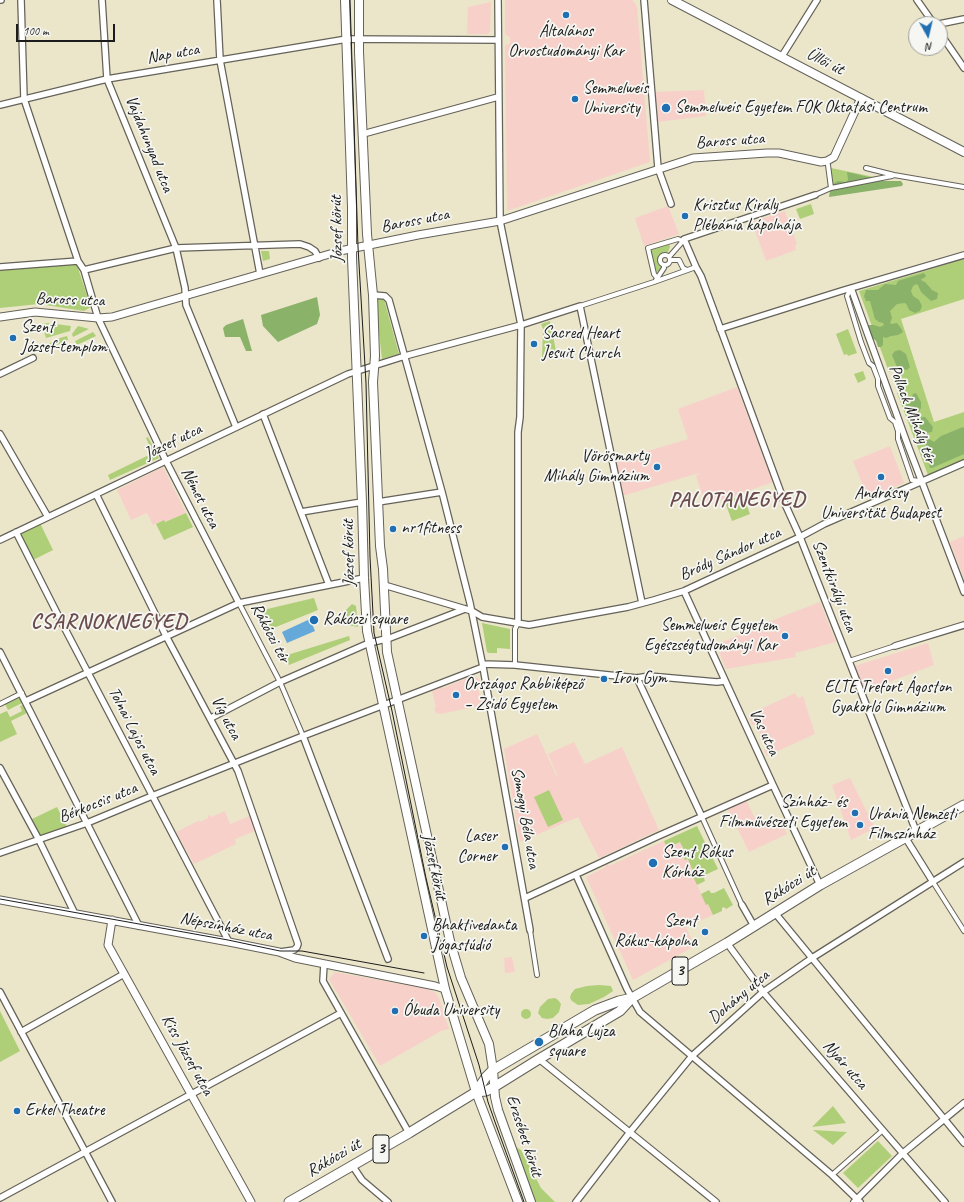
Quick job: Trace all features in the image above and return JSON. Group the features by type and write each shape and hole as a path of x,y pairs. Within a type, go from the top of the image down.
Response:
{"main road":[{"name":"József körút","path":"345,0 353,38 364,134 367,234 374,295 375,356 373,382 380,546 384,585 387,652 450,941 461,978 488,1044 494,1079"},
{"name":"József körút","path":"359,0 353,38 352,258 367,630 446,989 476,1092"},
{"name":"Üllői út","path":"672,0 964,152"},
{"name":"Rákóczi út","path":"289,1202 476,1092 486,1091 494,1079 596,1010 619,1001 632,998 727,943 820,885 964,805"},
{"name":"Rákóczi út","path":"476,1092 483,1080 494,1079 539,1059 620,1011 632,998"},
{"name":"Erzsébet körút","path":"494,1079 498,1110 531,1202"},
{"name":"Erzsébet körút","path":"476,1092 518,1202"}],"street":[{"name":"Német utca","path":"20,0 24,99 78,261 84,270 98,318 166,461 239,603"},
{"name":"Vajdahunyad utca","path":"102,0 107,79 176,248 186,305 236,427"},
{"path":"217,0 220,60 260,274"},
{"path":"498,0 500,221 521,325 520,417 518,432 518,623 515,629 515,666"},
{"path":"644,0 658,168 671,204"},
{"path":"782,56 817,0"},
{"path":"917,0 928,16"},
{"path":"948,22 964,19"},
{"name":"Nap utca","path":"0,105 107,79 353,38 498,40"},
{"path":"948,45 964,68"},
{"path":"364,134 498,97"},
{"name":"Baross utca","path":"0,317 35,312 98,318 112,317 185,295 353,249 418,235 500,221 658,168 693,158 722,155 779,153 821,162 830,160 834,157 861,98"},
{"path":"828,165 831,188"},
{"path":"866,168 894,175 964,187"},
{"path":"656,280 648,248 678,239 684,240 815,195 831,188 894,175"},
{"path":"656,280 664,268 664,265 668,264 670,258 684,240"},
{"name":"Szentkirályi utca","path":"684,240 701,276 785,504 800,537 916,831"},
{"path":"84,270 176,248 300,244 315,251 319,258"},
{"path":"664,265 661,261 662,256 665,255 679,260 683,268 688,270"},
{"path":"720,329 851,288 964,255"},
{"path":"0,267 78,261"},
{"path":"642,603 580,306 696,267"},
{"name":"Pollack Mihály tér","path":"851,288 922,482"},
{"name":"Pollack Mihály tér","path":"851,288 848,296 861,342 869,363 874,366 878,379 878,386 890,418 895,422 898,431 898,439 912,480 922,482"},
{"path":"374,295 384,296 389,300 405,356"},
{"name":"József utca","path":"0,540 357,370 521,325 580,306"},
{"name":"Somogyi Béla utca","path":"405,356 442,492 472,611 525,898 537,975"},
{"path":"0,374 33,358"},
{"path":"263,414 329,585"},
{"path":"0,434 48,517"},
{"name":"Bródy Sándor utca","path":"384,585 472,611 482,617 529,625 642,603 684,591 800,537 824,524 964,463"},
{"path":"922,482 964,592"},
{"path":"378,502 442,492"},
{"name":"Víg utca","path":"96,494 166,636 235,763 298,944 294,950 279,952"},
{"path":"301,512 362,502"},
{"name":"Tolnai Lajos utca","path":"16,532 229,942"},
{"name":"Rákóczi tér","path":"364,578 239,603 280,682 369,643 387,638 465,609"},
{"name":"Vas utca","path":"684,591 820,885"},
{"path":"26,701 239,603"},
{"path":"848,661 964,625"},
{"path":"0,652 139,926"},
{"path":"483,665 515,666 637,678 649,676 718,682 725,681"},
{"name":"Bérkocsis utca","path":"0,854 87,823 483,665"},
{"path":"637,678 742,905 754,926"},
{"path":"210,718 280,682 303,736 388,960"},
{"path":"0,704 22,693"},
{"path":"0,768 39,840 75,914"},
{"path":"525,898 670,830 773,784"},
{"path":"904,837 964,930"},
{"name":"Dohány utca","path":"576,1202 630,1132 692,1056 763,992 812,958 964,862"},
{"path":"576,875 632,998 640,1012 832,1175 857,1201 903,1153 964,1103"},
{"name":"Népszínház utca","path":"0,900 229,942 279,952 295,958 446,989"},
{"path":"775,913 964,1143"},
{"name":"Kiss József utca","path":"112,920 108,945 251,1202"},
{"name":"Nyár utca","path":"727,943 763,992 945,1202"},
{"path":"324,964 323,981 410,1132"},
{"path":"20,1032 124,974"},
{"path":"0,992 112,1202"},
{"path":"0,1198 341,1013"},
{"path":"539,1059 716,1202"},
{"path":"832,1175 883,1130"},
{"path":"352,1166 362,1180 388,1202"}],"shaded area":[{"name":"Semmelweis University","path":"505,0 632,0 635,3 637,7 650,162 507,211 505,46 510,43 510,37 505,33"},
{"path":"491,2 490,31 488,34 467,34 468,7"},
{"name":"Semmelweis University","path":"704,90 706,116 657,122 655,92"},
{"path":"668,206 679,234 644,246 635,218"},
{"path":"785,211 797,244 795,245 796,250 766,261 752,222"},
{"path":"737,387 773,482 706,506 696,476 699,473 622,496 615,461 688,439 678,409"},
{"name":"Andrássy Universität Budapest","path":"890,446 904,483 868,498 853,461"},
{"path":"163,467 186,513 165,522 164,520 153,525 147,513 131,520 117,490"},
{"path":"964,536 964,579 950,542"},
{"name":"Semmelweis Egyetem Egészségtudományi Kar","path":"820,602 836,642 795,653 796,657 726,669 716,645"},
{"name":"ELTE Trefort Ágoston Gyakorló Gimnázium","path":"928,643 934,665 865,691 855,666"},
{"name":"Országos Rabbiképző – Zsidó Egyetem","path":"473,675 479,679 480,686 478,688 484,705 440,714 436,713 432,691 442,687 444,688"},
{"path":"795,693 798,698 803,696 815,734 767,756 764,750 767,749 756,724 752,725 748,715"},
{"name":"Szent Rókus Kórház","path":"537,734 557,777 548,754 574,742 585,764 622,747 659,830 604,856 609,866 664,841 667,847 680,842 685,853 682,854 688,858 693,871 691,872 706,904 708,904 713,915 686,927 695,946 633,980 586,877 606,867 601,857 599,858 578,817 520,842 504,749"},
{"name":"Színház- és Filmművészeti Egyetem","path":"850,778 875,828 851,840 832,785"},
{"path":"746,800 758,824 765,821 768,828 781,821 787,834 749,852 728,809"},
{"path":"225,811 230,824 250,816 255,831 235,839 236,844 194,864 176,832 198,821 208,818 210,815 211,817"},
{"path":"512,957 515,972 505,973 504,958"},
{"name":"Óbuda University","path":"335,972 428,989 436,993 449,1029 441,1031 380,1066 329,979"}],"green space":[{"path":"831,168 874,177 873,179 833,186"},
{"path":"847,172 873,178 875,181 901,181 903,184 902,186 829,197 833,184 838,181 846,182 848,180"},
{"path":"811,204 814,214 800,219 796,209"},
{"path":"669,243 670,247 668,252 664,252 658,256 659,264 662,266 660,271 656,272 649,250"},
{"path":"261,251 269,251 270,259 263,261"},
{"path":"964,259 964,299 901,319 934,422 964,412 964,459 928,475 897,393 904,391 896,369 889,372 859,291"},
{"path":"76,262 91,307 84,311 39,304 0,308 0,270"},
{"path":"924,273 926,276 921,279 922,281 938,293 937,299 931,301 921,292 918,285 916,284 913,286 911,291 913,296 919,300 922,306 920,311 915,313 909,310 905,303 897,304 890,311 892,318 890,323 897,323 903,332 886,338 883,337 883,345 878,347 876,341 868,334 868,325 880,327 884,325 875,319 870,301 866,301 864,296 866,290 878,290 885,284 896,285 898,281"},
{"path":"317,297 320,315 317,324 278,342 263,326 261,315"},
{"path":"375,297 382,297 384,299 399,354 382,359"},
{"path":"243,319 252,351 246,351 240,337 225,337 223,328 226,325"},
{"path":"550,321 557,356 542,360 543,329 541,324"},
{"path":"48,323 71,326 70,331 46,338 42,324"},
{"path":"78,326 89,329 73,337 72,334"},
{"path":"848,329 857,353 848,356 847,354 844,355 836,334"},
{"path":"93,332 96,336 77,345 75,341"},
{"path":"67,336 68,340 48,349 46,345"},
{"path":"900,350 906,354 910,367 907,370 897,367 892,355 895,351"},
{"path":"863,371 866,379 858,383 854,374"},
{"path":"916,393 921,402 921,408 919,412 911,415 905,410 904,407 906,404 911,403 913,394"},
{"path":"922,417 925,417 933,427 932,432 926,433 918,427 917,422"},
{"path":"963,427 964,454 930,468 930,458 926,449 926,441 929,439 934,442 941,436"},
{"path":"148,437 159,458 110,480 108,475 153,453 146,438"},
{"path":"743,495 750,514 732,521 725,502"},
{"path":"186,513 193,527 164,540 156,524 164,520 165,522"},
{"path":"39,521 53,550 31,561 16,532"},
{"path":"314,598 318,610 271,629 263,610"},
{"path":"352,604 356,606 358,627 348,625 344,612"},
{"path":"482,623 510,629 510,649 497,648 497,653 487,652"},
{"path":"349,636 350,640 289,665 284,656"},
{"path":"14,697 25,699 26,701 8,710 4,702"},
{"path":"23,705 27,713 11,721 17,734 0,742 0,714 7,711 10,717 22,711 20,706"},
{"path":"549,790 563,820 548,827 534,797"},
{"path":"57,807 67,827 41,838 32,819"},
{"path":"697,826 718,869 705,875 705,881 697,885 691,872 693,871 688,859 685,860 682,854 685,852 680,842 667,848 664,841"},
{"path":"724,888 733,905 726,909 724,907 722,908 722,911 713,915 701,894 709,890 711,893 714,893"},
{"path":"599,985 611,986 613,991 589,1004 578,1005 570,998 575,989"},
{"path":"555,998 561,1004 559,1012 553,1018 542,1018 538,1013 540,1007 548,999"},
{"path":"524,1009 528,1009 530,1010 530,1018 524,1019 521,1016 521,1012"},
{"path":"0,1011 20,1051 0,1062"},
{"path":"833,1106 846,1123 812,1127"},
{"path":"813,1130 847,1132 833,1145"},
{"path":"878,1141 892,1156 858,1188 843,1173"},
{"path":"514,1146 521,1150 541,1188 555,1202 534,1202"}],"water":[{"path":"310,619 315,631 287,643 282,632"}],"tram line":[{"path":"350,0 358,247 366,383 370,557 374,633 392,711 426,878 447,967 479,1065 488,1102 524,1202"},
{"path":"0,899 228,940 280,951 302,951 424,973"}],"place":[{"name":"Általános Orvostudományi Kar","path":"566,15"},
{"name":"Semmelweis University","path":"575,99"},
{"name":"Semmelweis Egyetem FOK Oktatási Centrum","path":"666,108"},
{"name":"Krisztus Király Plébánia kápolnája","path":"685,216"},
{"name":"Szent József-templom","path":"13,338"},
{"name":"Sacred Heart Jesuit Church","path":"534,344"},
{"name":"Vörösmarty Mihály Gimnázium","path":"657,467"},
{"name":"Andrássy Universität Budapest","path":"881,477"},
{"name":"nr1fitness","path":"393,529"},
{"name":"Rákóczi square","path":"314,620"},
{"name":"Semmelweis Egyetem Egészségtudományi Kar","path":"785,636"},
{"name":"ELTE Trefort Ágoston Gyakorló Gimnázium","path":"888,671"},
{"name":"Iron Gym","path":"604,679"},
{"name":"Országos Rabbiképző – Zsidó Egyetem","path":"456,695"},
{"name":"Színház- és Filmművészeti Egyetem","path":"855,813"},
{"name":"Uránia Nemzeti Filmszínház","path":"860,825"},
{"name":"Laser Corner","path":"505,847"},
{"name":"Szent Rókus Kórház","path":"653,863"},
{"name":"Szent Rókus-kápolna","path":"705,932"},
{"name":"Bhaktivedanta Jógastúdió","path":"424,936"},
{"name":"Óbuda University","path":"395,1011"},
{"name":"Blaha Lujza square","path":"539,1042"},
{"name":"Erkel Theatre","path":"17,1111"}],"district":[{"name":"PALOTANEGYED","path":"737,500"},
{"name":"CSARNOKNEGYED","path":"109,622"}]}
